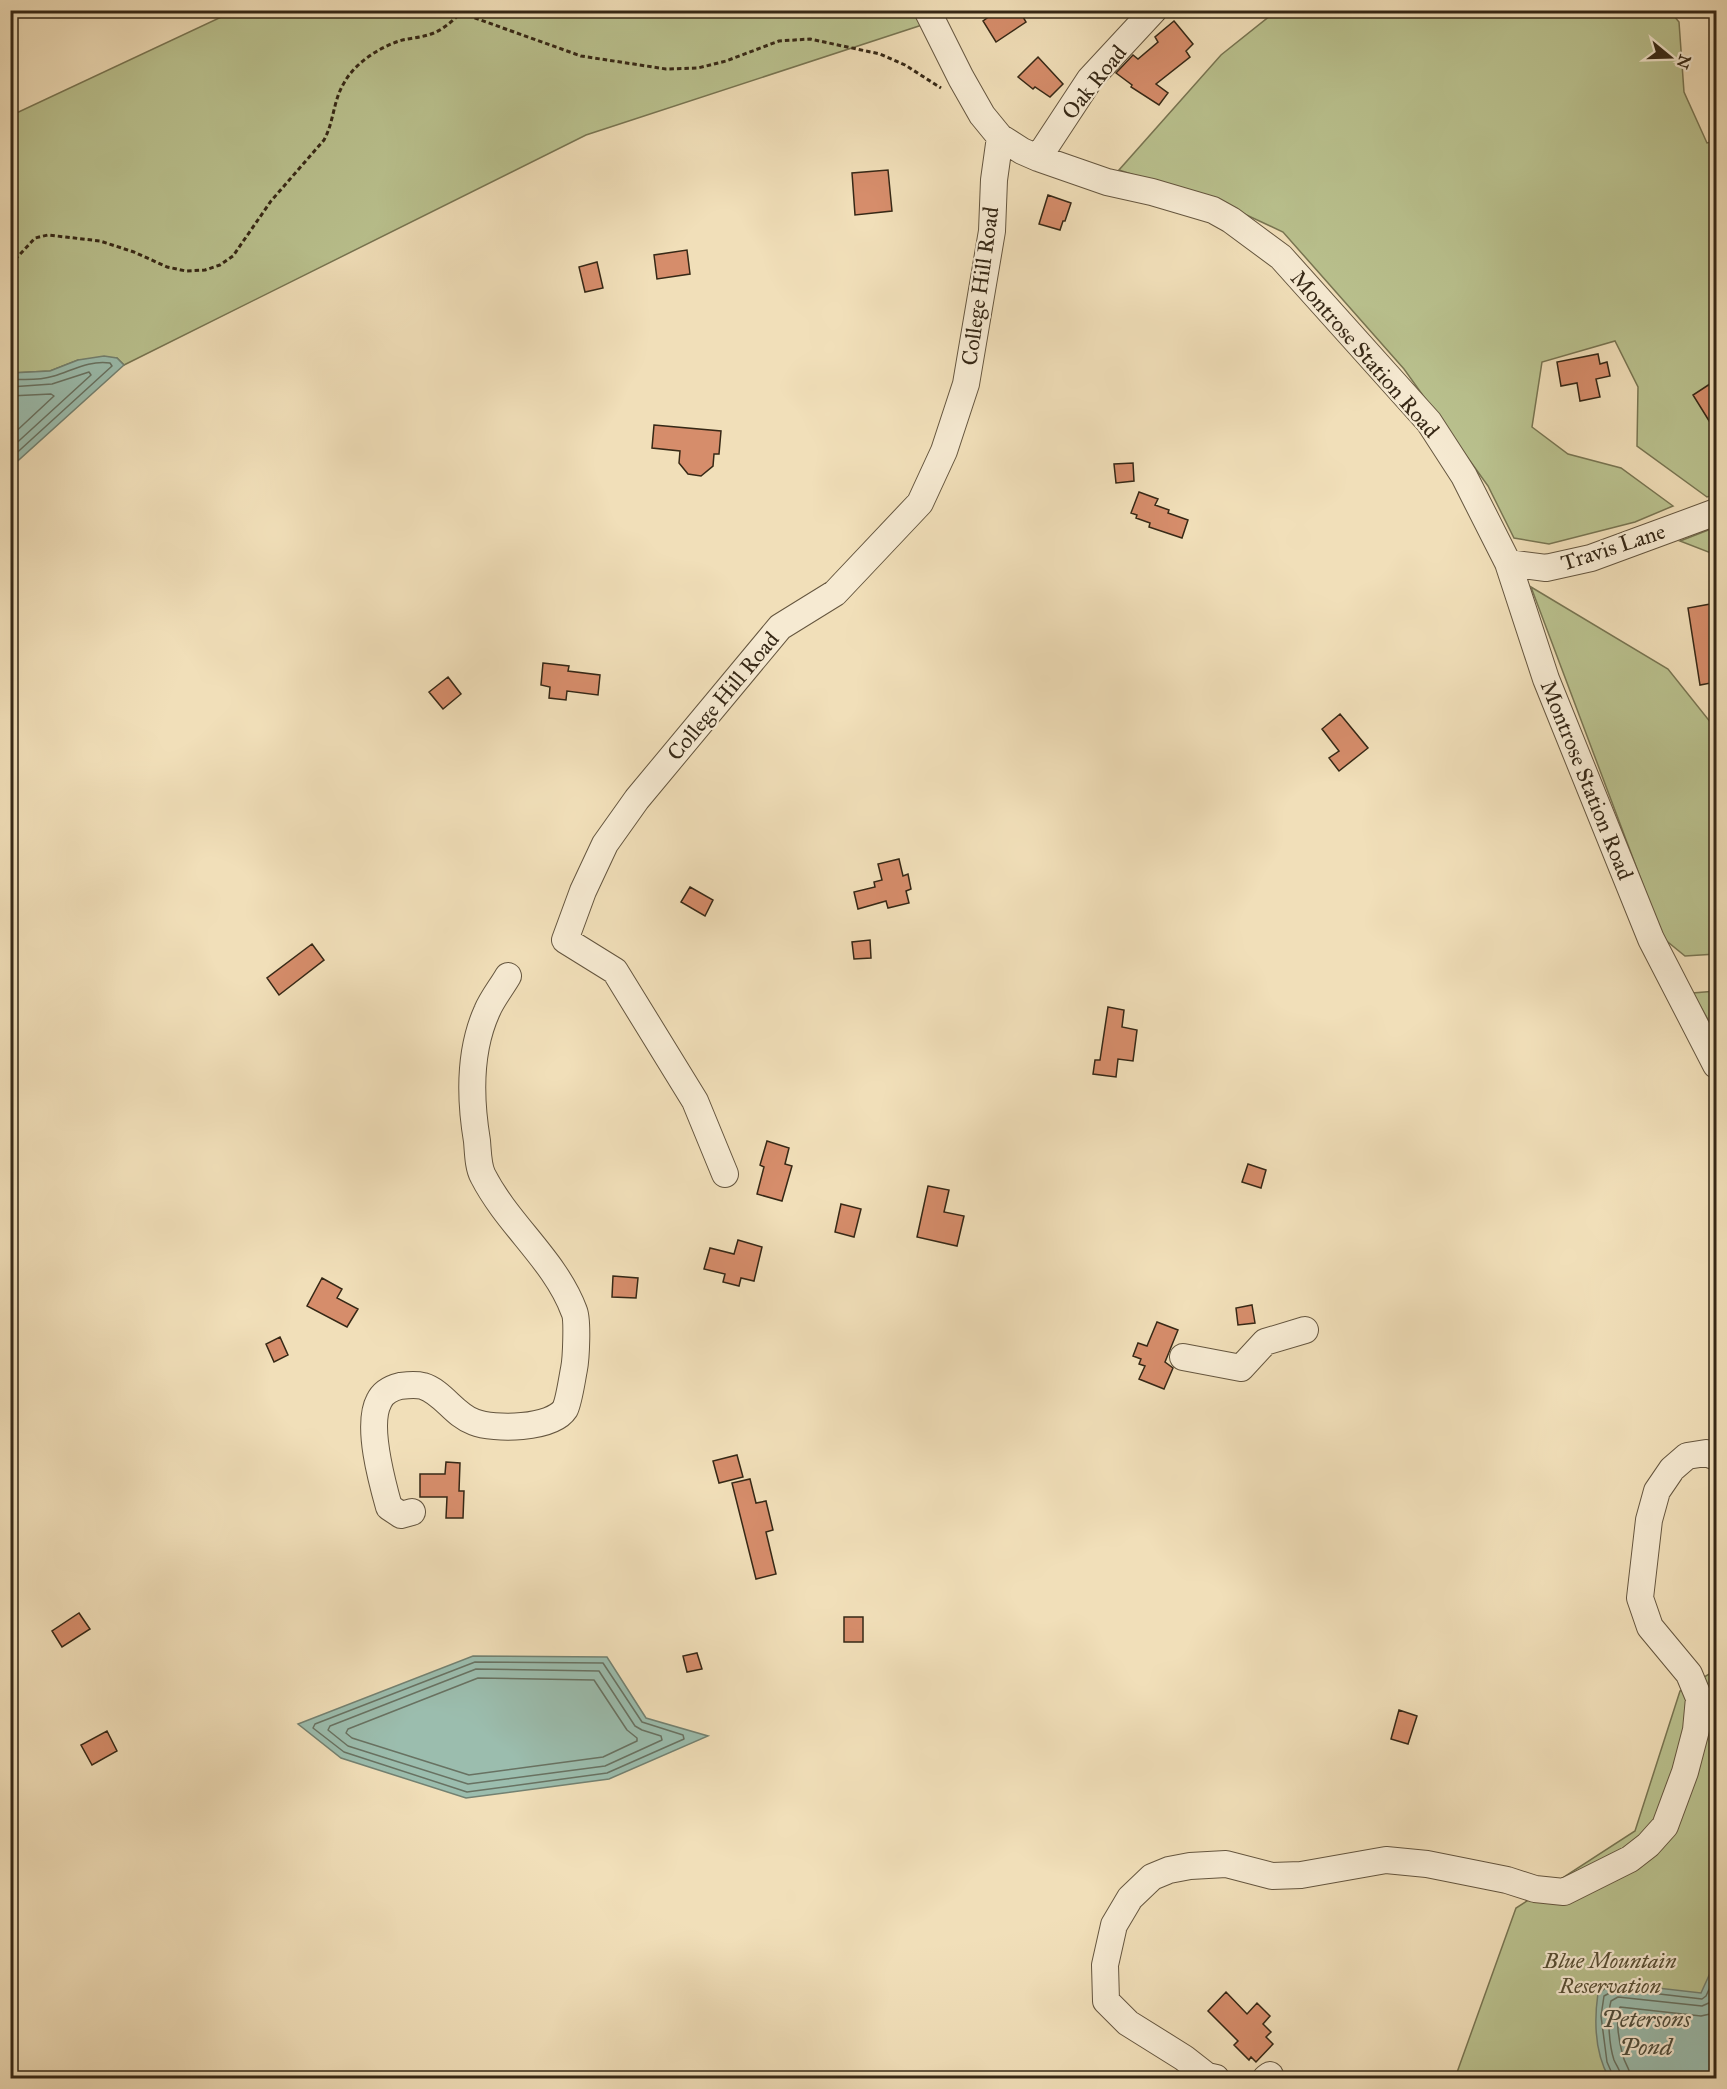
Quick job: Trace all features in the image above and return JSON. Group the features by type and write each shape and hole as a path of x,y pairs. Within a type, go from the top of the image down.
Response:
{"street":[{"name":"Montrose Station Road","path":"927,10 960,78 982,116 1000,137 1038,158 1107,182 1152,192 1213,210 1231,220 1281,257 1429,422 1464,476 1508,563 1546,679 1651,939 1716,1065"},
{"name":"Oak Road","path":"1038,158 1090,79 1154,10"},
{"name":"College Hill Road","path":"725,1174 695,1101 615,970 565,940 583,891 605,844 637,799 780,627 835,593 920,502 944,451 966,384 992,231 994,180 1000,137"},
{"name":"Travis Lane","path":"1508,563 1546,568 1591,558 1716,512"},
{"path":"412,1512 401,1515 389,1507 376,1461 374,1425 378,1401 390,1389 409,1384 423,1386 437,1393 446,1403 474,1422 525,1426 549,1421 565,1409 576,1362 575,1312 548,1263 514,1225 481,1174 474,1122 472,1074 478,1036 487,1011 508,976"},
{"path":"1183,1357 1241,1368 1265,1342 1305,1330"},
{"path":"1216,2079 1207,2076 1184,2058 1128,2023 1106,2001 1105,1965 1114,1925 1131,1898 1152,1877 1169,1870 1191,1866 1226,1864 1272,1876 1301,1875 1386,1860 1427,1864 1507,1880 1536,1889 1564,1893 1630,1859 1648,1845 1665,1826 1685,1772 1696,1730 1699,1698 1689,1674 1650,1627 1640,1598 1648,1520 1657,1491 1672,1469 1687,1456 1706,1454 1716,1457"}],"path":[{"path":"10,265 35,238 48,235 100,241 134,252 168,267 186,271 205,270 220,265 233,256 271,201 324,140 330,129 337,97 345,81 355,70 370,56 384,48 399,41 431,34 445,27 461,13 581,56 666,69 698,68 726,61 779,41 810,39 880,54 905,65 948,93"}],"green space":[{"path":"915,10 922,25 586,135 124,365 117,358 78,360 50,371 11,373 10,116 234,11"},
{"path":"1533,10 1538,15 1544,10 1670,11 1679,22 1684,92 1707,143 1716,141 1716,494 1707,497 1637,446 1638,387 1615,341 1542,362 1532,427 1568,454 1621,468 1673,506 1635,522 1549,544 1514,538 1488,486 1404,369 1283,232 1225,205 1119,170 1221,55 1276,11"},
{"path":"1716,527 1716,555 1680,541"},
{"path":"1531,587 1668,669 1711,723 1716,726 1716,954 1685,956 1663,938"},
{"path":"1716,991 1716,1034 1693,993"},
{"name":"Blue Mountain Reservation","path":"1716,1670 1716,2078 1455,2078 1516,1908 1635,1831 1680,1691"}],"water":[{"path":"104,356 117,358 124,365 11,467 11,373 50,371 78,360"},
{"path":"473,1656 607,1657 646,1718 708,1736 609,1779 466,1798 341,1758 298,1724"},
{"name":"Petersons Pond","path":"1716,1960 1716,2078 1609,2078 1598,2048 1596,2015 1598,1993 1614,1983 1701,1993"}],"building":[{"path":"982,10 1019,10 1026,22 996,42 983,21 987,18"},
{"path":"1174,21 1193,44 1186,51 1190,57 1156,84 1168,93 1159,105 1131,87 1132,85 1116,73 1133,55 1138,59 1158,42 1155,37"},
{"path":"1038,57 1063,84 1050,97 1035,87 1033,89 1018,77"},
{"path":"888,170 892,211 855,215 852,173"},
{"path":"1048,195 1071,203 1060,230 1039,224"},
{"path":"687,250 690,274 657,279 654,255"},
{"path":"597,262 603,288 585,292 579,267"},
{"path":"1598,354 1600,364 1607,362 1610,376 1596,379 1600,397 1580,401 1577,383 1561,386 1557,362"},
{"path":"1716,380 1716,432 1693,395"},
{"path":"654,425 721,431 719,454 714,454 713,466 701,476 688,474 679,463 680,451 652,448"},
{"path":"1133,463 1134,481 1116,483 1114,464"},
{"path":"1139,492 1158,499 1155,505 1169,510 1168,513 1188,520 1182,538 1149,527 1150,523 1136,518 1137,515 1131,513"},
{"path":"1716,603 1716,682 1700,685 1688,608"},
{"path":"543,663 569,666 568,671 600,675 598,695 567,691 566,700 549,698 550,687 541,685"},
{"path":"448,677 461,694 443,709 429,692"},
{"path":"1340,714 1368,748 1339,771 1329,758 1339,751 1322,729"},
{"path":"899,859 903,876 908,874 911,889 906,891 909,903 888,908 886,901 858,909 854,892 875,887 874,882 882,880 878,864"},
{"path":"690,887 713,900 705,916 681,902"},
{"path":"870,940 871,958 854,959 852,942"},
{"path":"312,944 324,960 279,995 267,978"},
{"path":"1108,1007 1124,1010 1122,1027 1137,1030 1133,1061 1118,1059 1116,1077 1093,1074 1095,1060 1100,1060"},
{"path":"767,1141 789,1148 785,1164 792,1166 782,1201 757,1194 764,1167 760,1165"},
{"path":"1248,1164 1266,1170 1261,1188 1242,1182"},
{"path":"928,1186 949,1190 944,1212 964,1216 957,1246 917,1237"},
{"path":"841,1204 861,1209 854,1237 835,1232"},
{"path":"738,1240 762,1247 754,1281 741,1278 739,1286 723,1282 725,1274 704,1269 710,1248 734,1254"},
{"path":"613,1276 638,1278 636,1298 612,1297"},
{"path":"322,1278 342,1289 337,1298 358,1309 347,1327 307,1306"},
{"path":"1252,1305 1255,1323 1238,1325 1236,1308"},
{"path":"1157,1322 1178,1330 1165,1362 1173,1368 1164,1389 1139,1379 1145,1366 1139,1364 1141,1359 1133,1356 1138,1343 1147,1346"},
{"path":"280,1337 288,1355 274,1362 266,1344"},
{"path":"737,1455 743,1477 719,1483 713,1461"},
{"path":"446,1462 460,1463 459,1491 464,1491 463,1518 446,1518 447,1497 420,1497 420,1474 445,1474"},
{"path":"750,1479 756,1503 766,1501 773,1530 766,1532 776,1574 756,1579 732,1483"},
{"path":"79,1613 90,1629 62,1647 52,1631"},
{"path":"844,1617 863,1617 863,1642 844,1642"},
{"path":"697,1653 702,1669 687,1672 683,1656"},
{"path":"1399,1710 1417,1716 1408,1744 1391,1739"},
{"path":"107,1731 117,1751 92,1765 81,1745"},
{"path":"1226,1992 1247,2014 1257,2003 1270,2016 1263,2024 1271,2032 1266,2037 1273,2044 1256,2062 1251,2057 1249,2060 1234,2045 1238,2041 1208,2011"}]}
